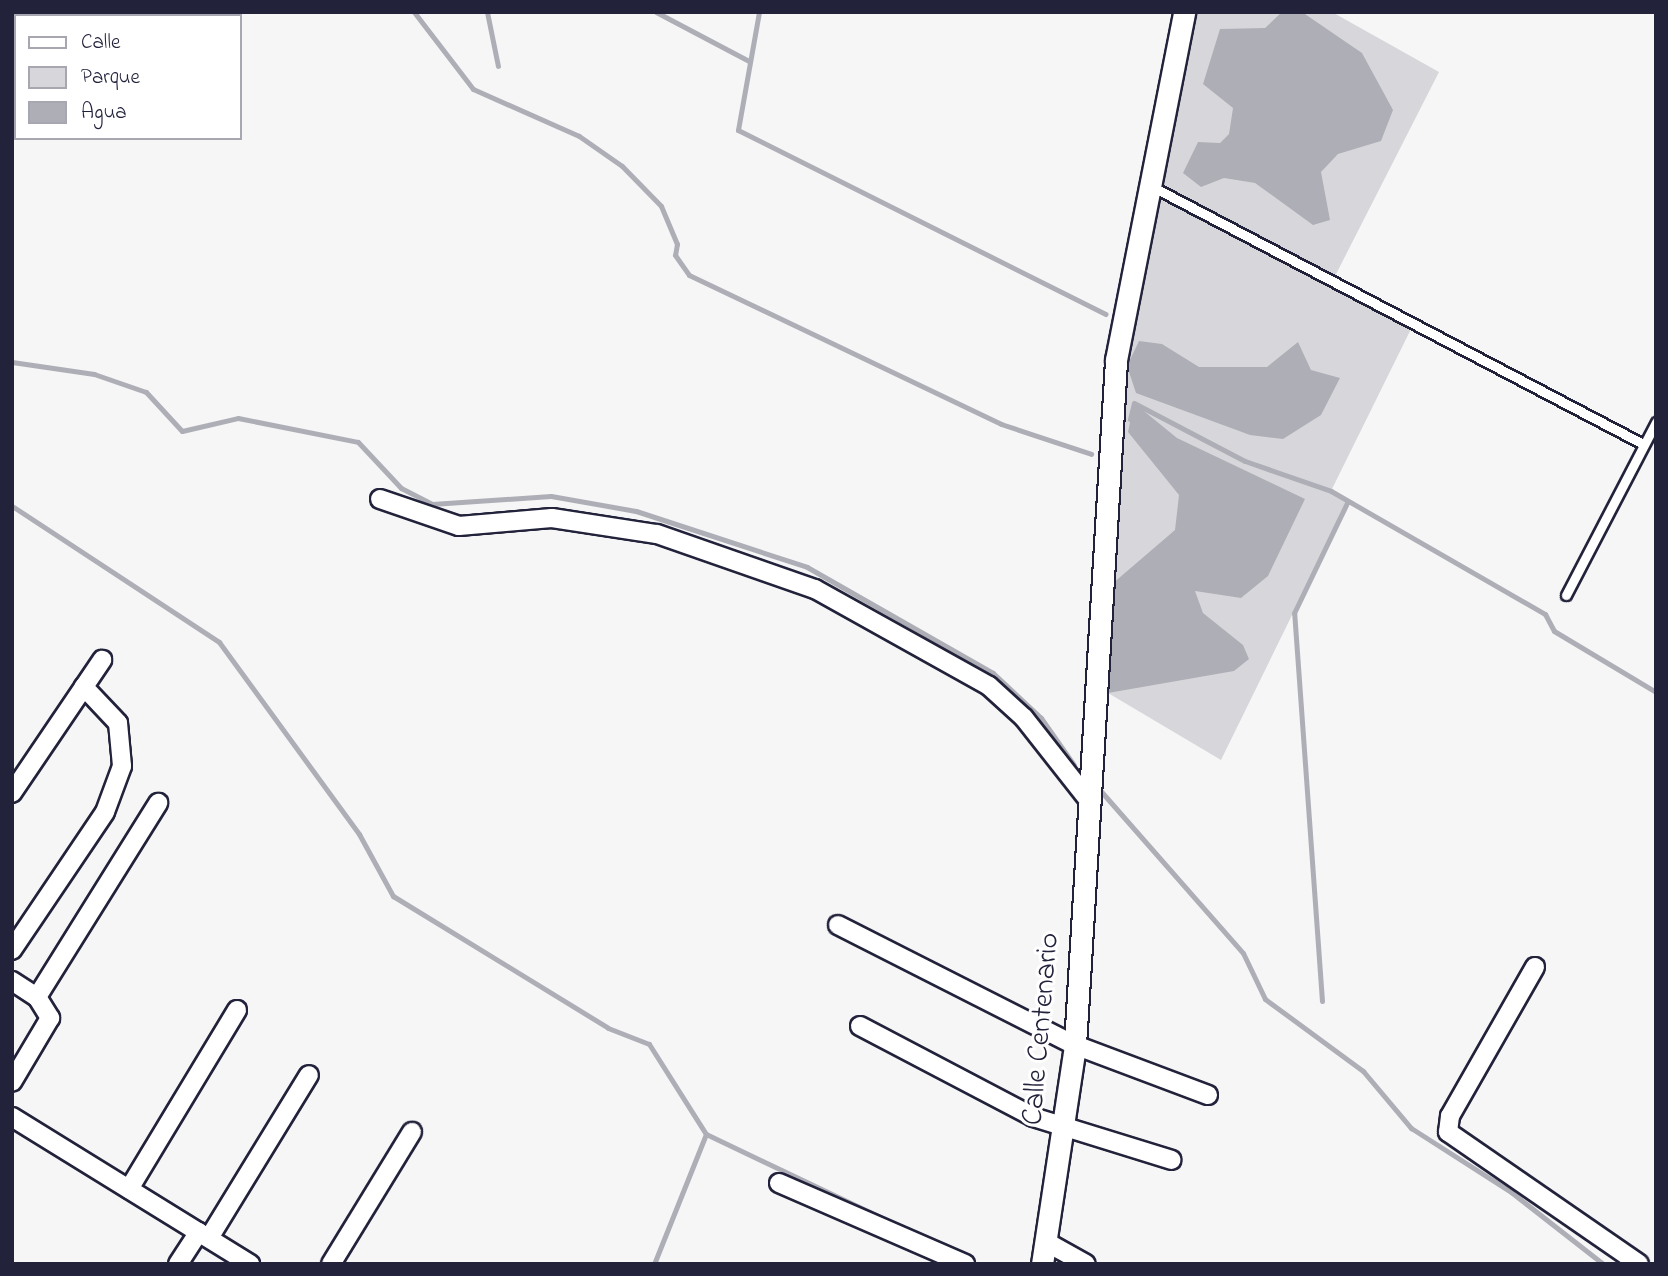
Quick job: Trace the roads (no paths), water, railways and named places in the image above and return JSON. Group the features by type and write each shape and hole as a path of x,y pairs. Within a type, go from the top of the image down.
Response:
{"street":[{"name":"Calle Centenario","path":"1042,1264 1048,1243 1075,1045 1111,414 1149,185 1184,12"},
{"path":"380,499 459,526 552,518 657,534 815,589 989,686 1024,718 1087,798"},
{"path":"12,793 102,660"},
{"path":"12,950 104,812 122,765 118,723 84,687"},
{"path":"37,997 158,803"},
{"path":"838,925 1075,1045 1208,1095"},
{"path":"1535,967 1450,1116 1448,1132 1639,1264"},
{"path":"12,981 37,997 49,1011 49,1025 12,1082"},
{"path":"129,1189 237,1010"},
{"path":"860,1026 1033,1116 1172,1160"},
{"path":"178,1264 204,1235 309,1075"},
{"path":"12,1117 250,1264"},
{"path":"331,1264 412,1132"},
{"path":"779,1183 965,1264"},
{"path":"1048,1243 1086,1264"}],"lane":[{"path":"1149,185 1643,444"},
{"path":"1566,595 1656,422"}],"water":[{"path":"1282,12 1302,12 1362,53 1393,110 1381,141 1338,154 1321,172 1330,220 1313,225 1255,183 1224,178 1201,187 1183,173 1198,142 1220,143 1229,134 1233,108 1203,84 1220,29 1265,28"},
{"path":"1139,341 1162,344 1199,367 1267,367 1298,342 1311,370 1340,378 1321,415 1283,439 1250,435 1136,393 1127,366"},
{"path":"1134,403 1177,438 1305,499 1268,576 1241,598 1195,591 1203,613 1243,645 1249,659 1234,671 1108,693 1112,584 1175,530 1179,495 1128,432"}],"waterway":[{"path":"414,12 473,89 579,136 622,166 661,206 677,244 675,255 689,275 1001,424 1091,454"},
{"path":"487,12 498,66"},
{"path":"656,12 749,61"},
{"path":"759,12 738,130 1106,314"},
{"path":"12,362 94,374 146,392 182,431 238,418 358,442 401,488 432,504 551,496 636,511 807,567 993,673 1041,718 1074,765"},
{"path":"1130,419 1134,403 1245,461 1331,491 1545,614 1554,631 1656,692"},
{"path":"1322,1001 1294,613 1348,501"},
{"path":"12,506 219,642 359,834 393,896 608,1028 649,1044 706,1134 893,1223"},
{"path":"1099,789 1243,953 1265,999 1363,1071 1411,1128 1511,1192 1603,1264"},
{"path":"654,1264 706,1134"}]}
